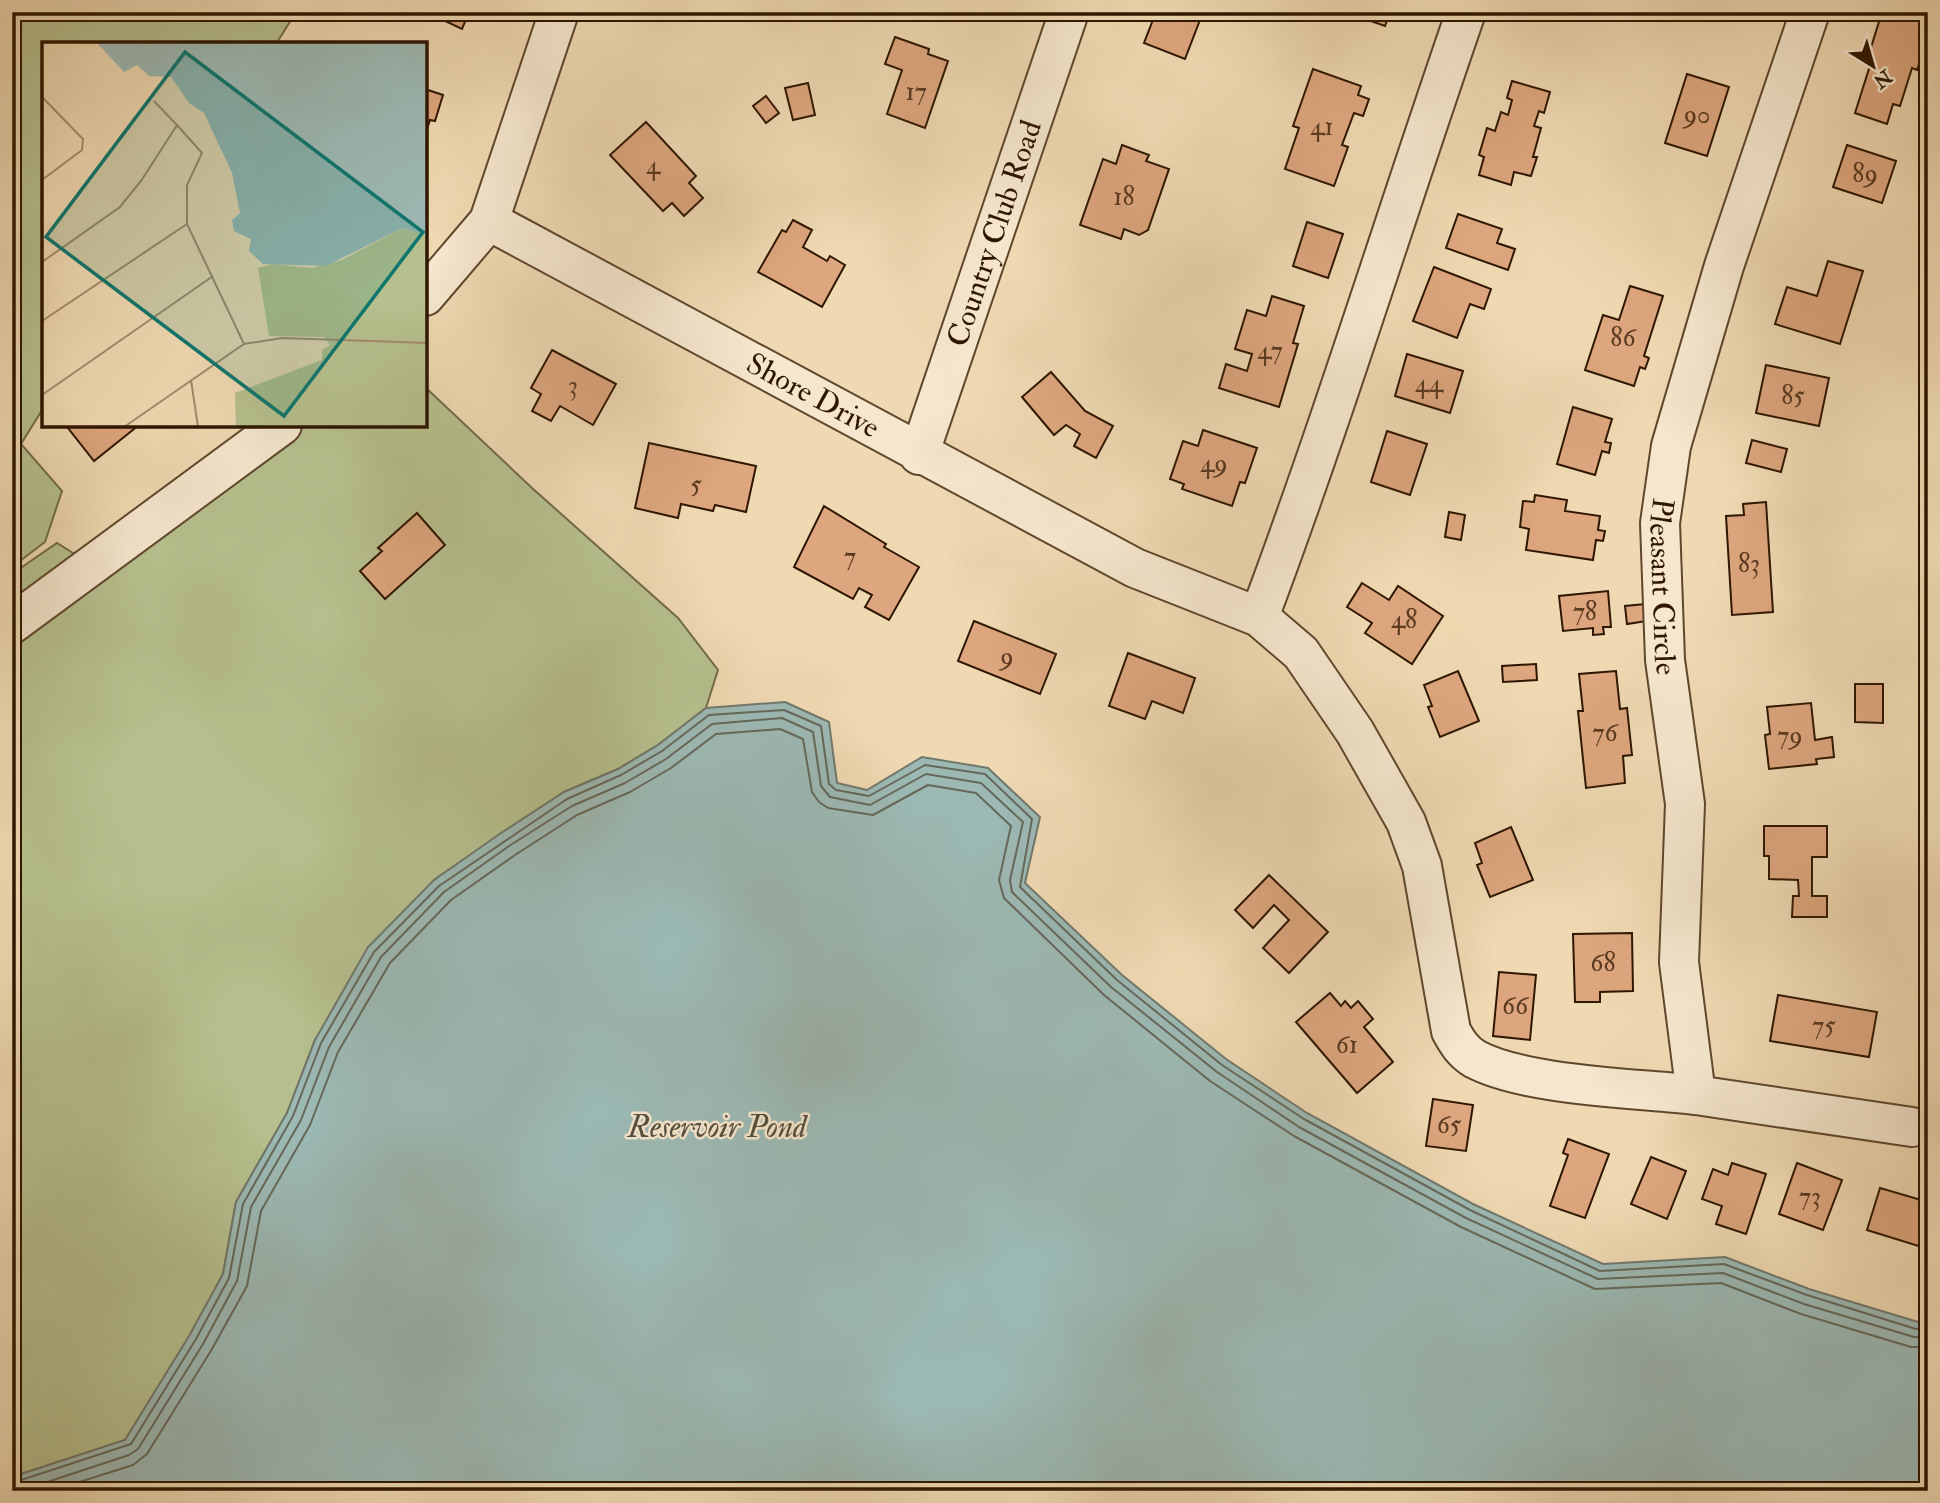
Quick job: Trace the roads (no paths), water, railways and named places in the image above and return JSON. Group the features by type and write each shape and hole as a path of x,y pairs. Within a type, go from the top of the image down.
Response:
{"street":[{"path":"427,294 489,221 559,12"},
{"name":"Country Club Road","path":"919,455 1069,12"},
{"path":"1466,12 1399,206 1317,462 1259,617 1301,653 1355,732 1406,822 1422,866 1451,1031 1461,1048 1475,1059 1520,1075 1696,1095 1912,1127"},
{"name":"Pleasant Circle","path":"1696,1095 1679,962 1685,804 1665,660 1660,523 1671,446 1724,266 1810,12"},
{"name":"Shore Drive","path":"489,221 919,455 1135,568 1259,617"},
{"path":"12,624 279,427"}],"water":[{"name":"Reservoir Pond","path":"785,702 829,722 837,783 867,790 922,757 988,768 1040,817 1025,883 1122,975 1226,1059 1307,1113 1473,1204 1603,1264 1725,1257 1809,1289 1918,1322 1928,1321 1928,1491 12,1491 12,1477 125,1440 189,1336 223,1274 236,1202 287,1113 315,1040 368,947 434,880 564,792 618,769 658,745 706,708"}]}
